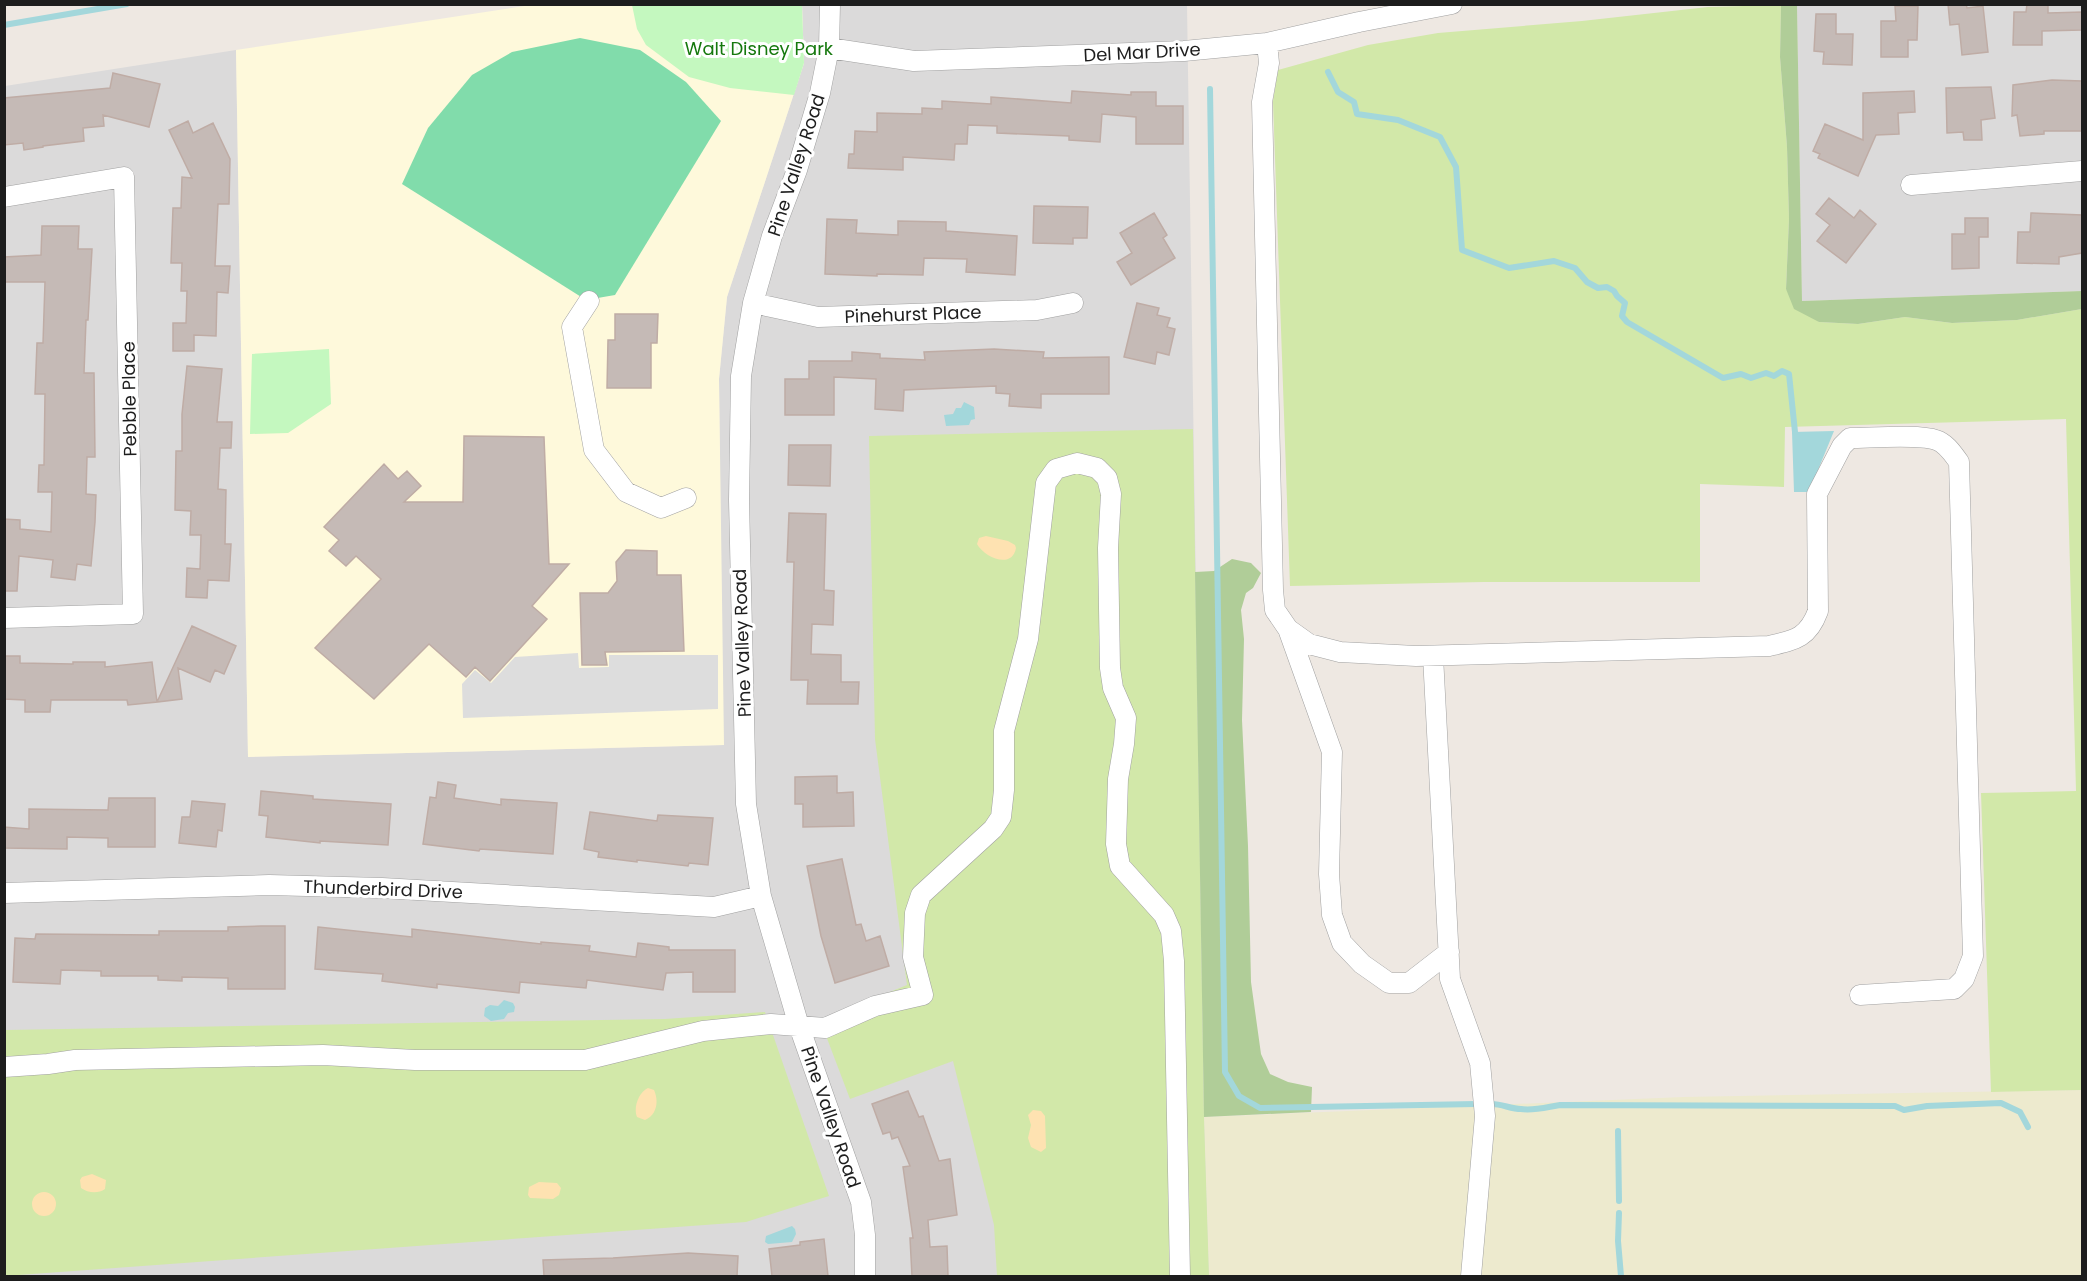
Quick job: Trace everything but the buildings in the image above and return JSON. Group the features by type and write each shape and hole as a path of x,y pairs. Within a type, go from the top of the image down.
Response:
{"street":[{"name":"Pine Valley Road","path":"830,4 829,48 820,93 800,159 772,236 753,303 741,376 739,500 746,804 761,896 799,1026 861,1202 865,1235 865,1276"},
{"name":"Del Mar Drive","path":"829,48 914,61 1184,51 1267,42 1452,4"},
{"path":"1267,42 1269,63 1262,102 1271,551 1275,610 1288,629 1332,752 1329,874 1332,915 1342,943 1362,964 1389,983 1409,983 1449,952"},
{"path":"1911,185 2082,171"},
{"name":"Pebble Place","path":"4,197 124,177 133,614 4,618"},
{"path":"589,301 572,327 594,450 626,492 661,508 686,498"},
{"name":"Pinehurst Place","path":"753,303 818,317 1037,310 1073,303"},
{"path":"1288,629 1308,644 1340,652 1433,656 1769,646 1801,636 1812,626 1818,611 1817,494 1842,446 1850,438 1936,440 1950,450 1959,462 1973,956 1964,979 1954,989 1860,995"},
{"path":"4,1067 75,1060 323,1055 415,1060 585,1060 703,1031 771,1024 825,1028 875,1006 922,995 913,957 915,913 921,895 993,829 1001,817 1004,790 1004,732 1028,639 1046,483 1056,469 1077,464 1097,468 1107,478 1111,494 1108,548 1110,669 1113,688 1126,718 1118,779 1116,844 1120,866 1164,915 1171,931 1174,961 1180,1276"},
{"path":"1433,656 1450,979 1480,1063 1485,1116 1471,1276"},
{"name":"Thunderbird Drive","path":"4,893 269,885 382,888 714,907 761,896"}],"shaded area":[{"path":"531,5 802,5 804,63 727,297 719,379 724,745 248,757 236,50"},
{"path":"802,5 1187,5 1204,1117 1209,1276 5,1276 5,86 236,50 248,757 723,745 719,379 727,297 804,63"},
{"path":"1797,5 2082,5 2082,291 1802,301"},
{"path":"578,653 579,668 609,667 609,655 718,655 718,709 463,718 462,684 475,670 491,683 515,657"},
{"path":"2082,1090 2082,1276 1209,1276 1204,1117 1683,1097"}],"green space":[{"name":"Walt Disney Park","path":"632,5 802,5 804,63 794,95 730,88 689,77 646,45 637,29"},
{"path":"1781,5 1780,57 1787,147 1789,219 1786,289 1819,322 1858,324 1905,317 1952,323 2017,320 2082,309 2082,1090 1991,1092 1981,793 2076,791 2066,419 1785,427 1784,487 1700,484 1700,582 1484,582 1290,586 1273,101 1278,70 1368,45 1438,33 1582,21 1708,7"},
{"path":"1781,5 1797,5 1802,301 2082,291 2082,309 2017,320 1952,323 1905,317 1858,324 1819,322 1794,309 1786,289 1789,219 1787,147 1780,57"},
{"path":"580,38 640,50 686,82 721,121 615,295 586,300 402,184 428,128 472,75 512,52"},
{"path":"329,349 331,404 288,433 250,434 252,354"},
{"path":"1193,429 1204,1117 1209,1276 997,1276 994,1225 953,1061 850,1099 820,1020 907,985 875,739 869,436"},
{"path":"1232,559 1251,563 1261,573 1253,588 1246,593 1241,610 1244,639 1242,720 1251,982 1261,1054 1270,1074 1288,1082 1312,1087 1311,1112 1204,1117 1195,572 1214,571"},
{"path":"765,1012 829,1196 746,1222 5,1276 5,1030 665,1019"}],"sand":[{"path":"986,536 1015,545 1013,555 1004,560 985,553 977,544 979,538"},
{"path":"648,1088 654,1090 657,1103 652,1115 645,1120 637,1117 636,1104"},
{"path":"1033,1110 1041,1111 1045,1116 1046,1148 1041,1152 1031,1147 1028,1138 1031,1125 1028,1115"},
{"path":"92,1174 106,1180 105,1189 93,1192 81,1188 82,1177"},
{"path":"539,1182 557,1183 561,1188 559,1195 553,1199 530,1198 529,1187"},
{"path":"44,1192 49,1193 55,1199 55,1209 49,1215 44,1216 39,1215 33,1209 32,1204 33,1199 39,1193"}],"water":[{"path":"964,402 974,407 975,419 971,420 969,425 946,426 944,415 953,414 956,408 961,408"},
{"path":"1834,431 1809,492 1794,492 1792,432"},
{"path":"504,1000 513,1003 514,1012 508,1013 504,1019 491,1021 484,1016 485,1008 490,1005 498,1006"},
{"path":"792,1226 796,1234 792,1242 768,1244 765,1242 766,1236"}],"waterway":[{"path":"4,25 127,4"},
{"path":"1328,72 1338,92 1354,102 1357,114 1398,120 1440,137 1456,167 1462,250 1509,268 1554,261 1575,268 1587,282 1598,288 1607,287 1614,291 1625,303 1622,316 1627,322 1723,378 1741,374 1751,378 1766,373 1774,376 1782,371 1789,374 1795,432"},
{"path":"1210,89 1225,1072 1239,1096 1260,1108 1476,1104"},
{"path":"1492,1104 1526,1109 1560,1105 1895,1106 1904,1110 1927,1106 2001,1103 2020,1112 2028,1127"},
{"path":"1618,1131 1619,1201"},
{"path":"1619,1213 1618,1241 1621,1276"}]}
